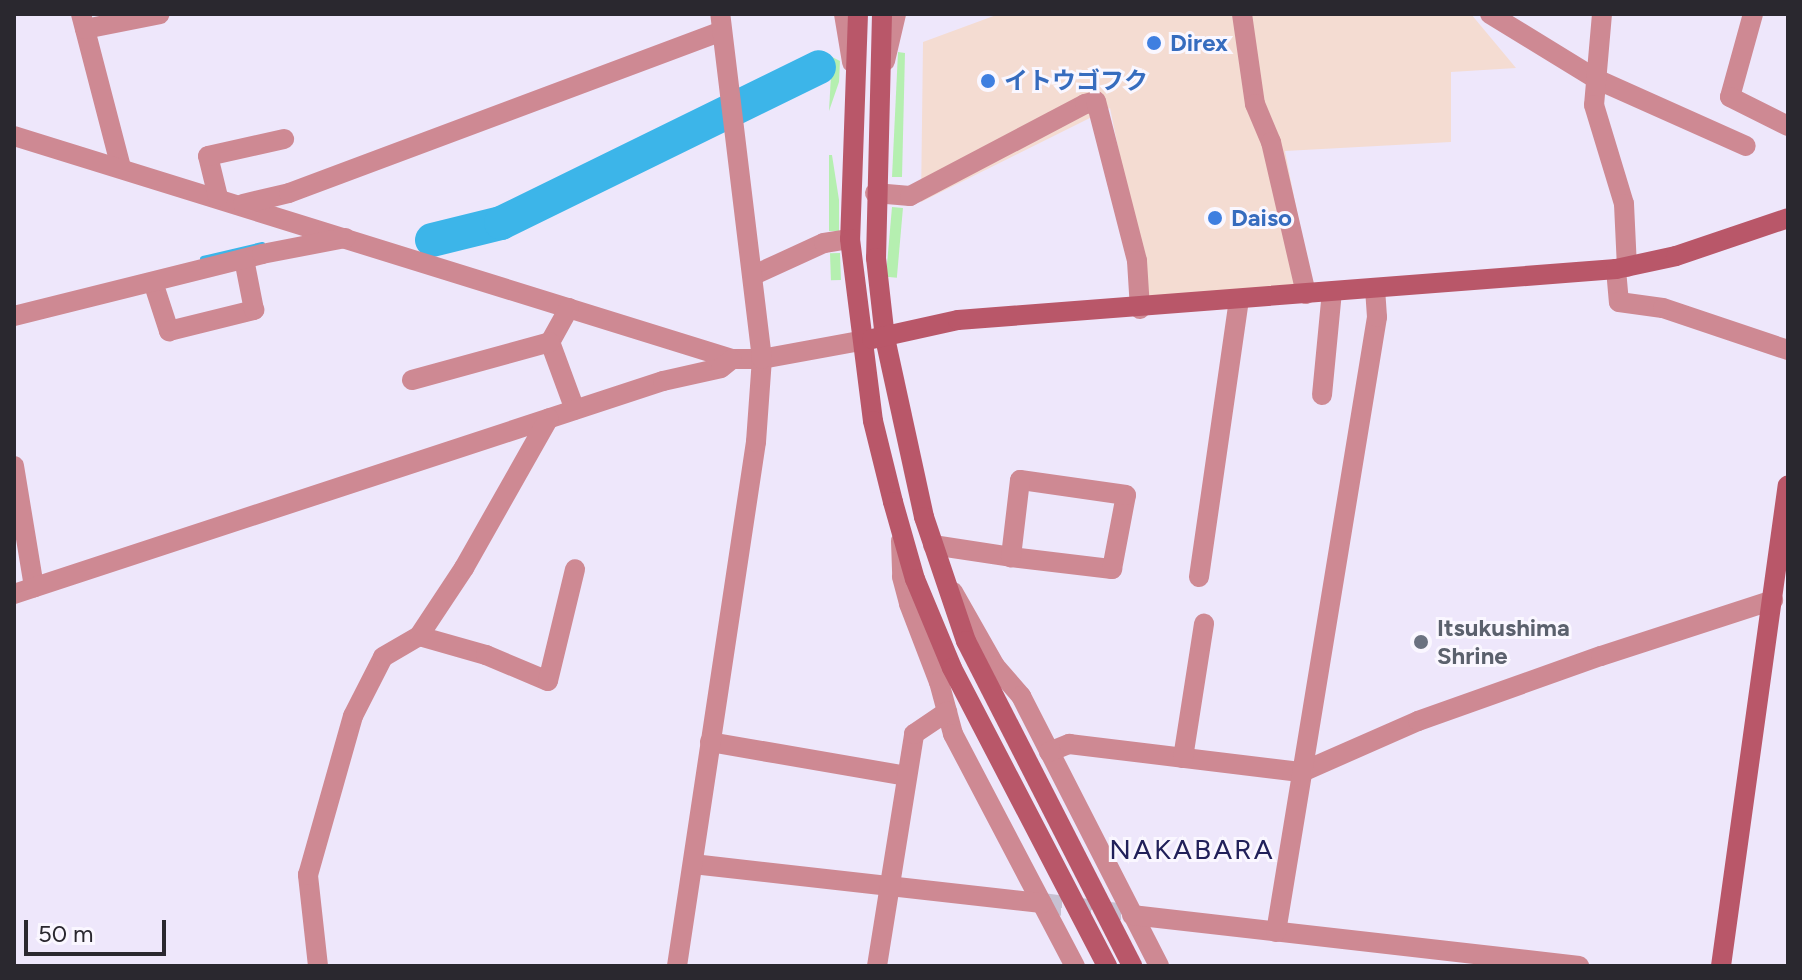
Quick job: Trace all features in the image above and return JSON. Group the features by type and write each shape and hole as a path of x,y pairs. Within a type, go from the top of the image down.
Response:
{"street":[{"path":"121,168 83,22 160,14"},
{"path":"844,14 854,74"},
{"path":"858,14 850,239 860,341 873,421 901,529 915,579 952,668 1107,966"},
{"path":"882,14 875,193 876,258 885,338 933,545 966,641 1132,966"},
{"path":"880,76 896,14"},
{"path":"1242,14 1255,104 1271,142 1306,294"},
{"path":"1490,14 1596,79 1746,146"},
{"path":"1602,14 1594,105 1624,204 1619,302 1663,308 1788,350"},
{"path":"1753,14 1730,97 1788,126"},
{"path":"243,204 304,187 721,22 762,359 756,442 677,966"},
{"path":"875,193 910,196 1096,101 1137,261 1140,309"},
{"path":"14,136 243,204 732,359 762,359 885,338 958,320 1140,309 1622,268 1676,256 1788,218"},
{"path":"218,197 208,156 284,139"},
{"path":"14,316 244,259 347,238"},
{"path":"754,275 824,243 850,239"},
{"path":"153,282 169,331 254,310 244,259"},
{"path":"1276,932 1377,317 1375,290"},
{"path":"1322,395 1332,292"},
{"path":"1199,577 1239,300"},
{"path":"412,380 550,342 569,308"},
{"path":"550,342 575,410"},
{"path":"14,594 663,381 721,368 732,359"},
{"path":"318,966 308,875 340,756 357,707 383,657 419,636 464,568 549,418"},
{"path":"14,466 34,587"},
{"path":"933,545 1011,557 1112,569 1126,495 1020,480 1011,557"},
{"path":"1721,966 1788,486"},
{"path":"901,529 902,577 953,734 1075,966"},
{"path":"419,636 486,655 548,681 575,569"},
{"path":"945,581 995,666 1021,696 1159,966"},
{"path":"1049,752 1069,744 1302,772 1418,721 1601,656 1773,600"},
{"path":"1183,758 1204,624"},
{"path":"877,966 914,734 947,712"},
{"path":"710,742 906,776"},
{"path":"693,864 1042,903"},
{"path":"1132,915 1579,966"}],"shaded area":[{"path":"999,14 1471,14 1516,68 1451,72 1451,142 1285,151 1311,283 1149,300 1110,108 921,202 923,42"}],"green space":[{"path":"898,52 905,53 902,177 892,177"},
{"path":"832,57 840,61 839,82 829,111"},
{"path":"829,155 832,155 839,200 839,231 829,231"},
{"path":"892,207 903,208 897,278 886,277"},
{"path":"830,253 840,253 841,280 831,280"}],"waterway":[{"path":"432,240 501,223 819,67"},
{"path":"203,259 262,245"}],"tunnel":[{"path":"1042,903 1132,915"}],"place":[{"name":"Direx","path":"1154,43"},
{"name":"イトウゴフク","path":"988,81"},
{"name":"Daiso","path":"1215,218"},
{"name":"Itsukushima Shrine","path":"1421,642"}],"district":[{"name":"NAKABARA","path":"1192,849"}]}
